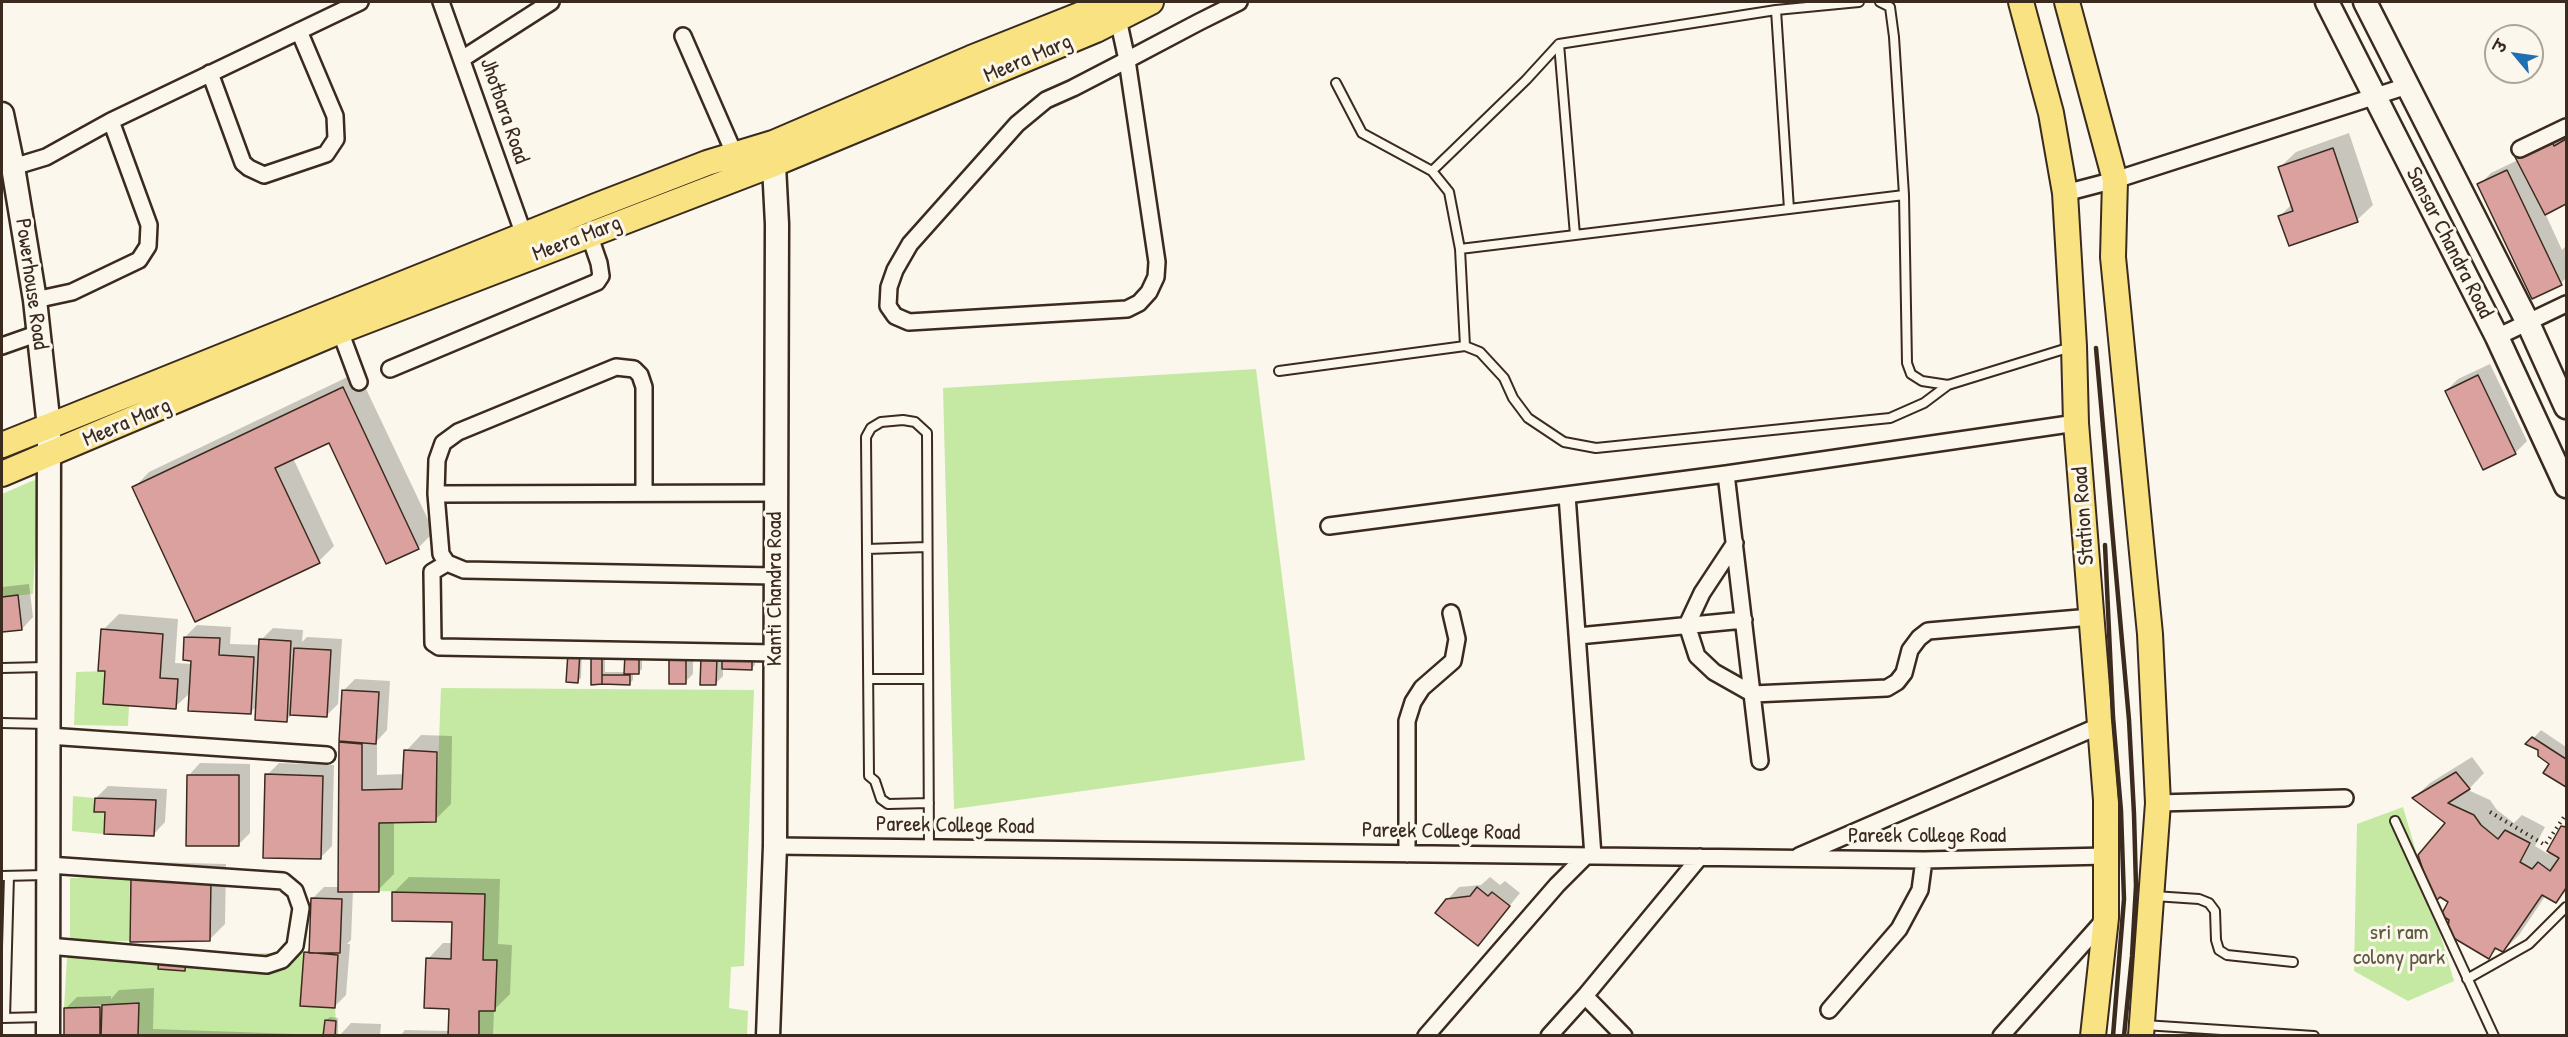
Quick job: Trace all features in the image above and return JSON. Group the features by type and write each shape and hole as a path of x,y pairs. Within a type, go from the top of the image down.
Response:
{"main road":[{"name":"Meera Marg","path":"2,474 340,331 589,234 773,154 1096,30 1115,10 1150,2"},
{"name":"Station Road","path":"2021,2 2051,113 2065,193 2076,423 2106,800 2106,918 2093,1035"},
{"path":"2067,2 2115,180 2113,257 2150,634 2158,803 2142,1030"},
{"name":"Meera Marg","path":"2,445 707,163 735,155 773,154"}],"street":[{"path":"13,167 46,157 111,121 360,2"},
{"name":"Jhotbara Road","path":"441,2 524,235"},
{"path":"462,59 551,2"},
{"path":"1115,10 1127,60 1157,262 1156,277 1149,292 1139,303 1127,309 909,322 895,316 888,306 889,287 895,270 910,244 1017,124 1046,100 1127,60 1239,2"},
{"name":"Sansar Chandra Road","path":"2327,2 2498,337 2566,486"},
{"name":"Sansar Chandra Road","path":"2365,2 2528,323 2566,407"},
{"path":"210,74 243,163 249,168 264,175 326,154 336,139 335,116 300,30"},
{"path":"683,36 735,155"},
{"path":"2065,193 2115,180 2407,86"},
{"name":"Powerhouse Road","path":"2,114 13,167 9,193 35,300 49,427 48,1026"},
{"path":"35,300 72,292 139,260 148,246 149,225 111,121"},
{"path":"2520,149 2566,127"},
{"name":"Kanti Chandra Road","path":"768,1035 775,846 774,576 777,224 773,154"},
{"path":"390,369 597,282 601,276 599,263 589,234"},
{"path":"2498,337 2566,304"},
{"path":"340,331 359,382"},
{"path":"2,346 39,333"},
{"path":"644,492 644,387 640,375 634,369 616,367 458,432 444,443 437,460 436,494 441,554 447,563 464,570 774,576"},
{"path":"1329,526 1726,474 2076,423"},
{"path":"1726,474 1760,761"},
{"path":"436,494 775,493"},
{"path":"1426,1035 1557,885 1590,856 1578,636 1567,495"},
{"path":"1735,543 1702,593 1687,625 1697,656 1714,672 1753,694 1887,688 1898,682 1905,673 1910,650 1928,631 2091,617"},
{"path":"447,563 432,572 433,643 439,647 776,653"},
{"path":"1407,854 1407,721 1413,702 1422,688 1453,661 1457,639 1451,614"},
{"path":"1578,636 1744,620"},
{"path":"1794,858 2100,726"},
{"path":"48,730 327,755"},
{"path":"2158,803 2345,798"},
{"name":"Pareek College Road","path":"775,846 1924,860 2107,856"},
{"path":"1549,1035 1585,996 1700,857"},
{"path":"1829,1010 1899,929 1920,890 1924,860"},
{"path":"48,870 283,881 295,891 301,908 295,946 282,960 267,965 48,946"},
{"path":"2001,1035 2106,918"},
{"path":"1585,996 1624,1035"}],"lane":[{"path":"1432,171 1526,80 1559,44 1776,10 1859,2"},
{"path":"1880,2 1890,7 1904,195 1907,363 1911,374 1922,381 1948,385"},
{"path":"1776,10 1789,209"},
{"path":"1559,44 1575,235"},
{"path":"1336,82 1362,133 1432,171 1449,192 1460,249 1465,346"},
{"path":"1460,249 1904,195"},
{"path":"1279,371 1465,346 1480,352 1504,378 1513,398 1528,418 1564,442 1596,448 1890,418 1924,403 1948,385 2074,346"},
{"path":"929,803 888,804 881,799 875,781 869,776 866,437 871,428 881,422 903,420 915,422 927,433 927,547 929,803 929,848"},
{"path":"867,549 927,547"},
{"path":"2,668 48,666"},
{"path":"868,679 928,679"},
{"path":"2,723 48,730"},
{"path":"2394,821 2494,1035"},
{"path":"48,870 5,876 3,1018 48,1026"},
{"path":"2152,896 2199,899 2209,903 2215,911 2216,940 2219,950 2227,955 2294,962"},
{"path":"2467,979 2529,944 2566,907"},
{"path":"2142,1030 2314,1035"}],"path":[{"path":"2490,812 2545,845 2566,814"}],"green space":[{"path":"1256,369 1305,760 954,809 943,388"},
{"path":"39,478 33,594 2,597 2,494"},
{"path":"105,671 103,704 129,706 128,726 74,725 76,672"},
{"path":"441,688 754,690 744,966 731,967 729,1008 748,1011 747,1035 479,1035 479,1011 495,1011 497,960 483,960 485,894 380,891 379,823 436,821"},
{"path":"73,796 94,798 94,812 105,812 103,834 72,831"},
{"name":"sri ram colony park","path":"2403,807 2454,981 2408,1001 2354,971 2357,824"},
{"path":"70,878 130,878 129,941 70,942"},
{"path":"304,952 300,1006 335,1008 337,1035 138,1035 139,1002 64,1008 67,958"}],"building":[{"path":"2550,138 2554,146 2566,139 2566,204 2545,215 2515,157"},
{"path":"2333,148 2358,222 2289,246 2278,216 2293,211 2278,167"},
{"path":"2507,170 2562,285 2532,299 2477,184"},
{"path":"2478,375 2516,454 2483,470 2445,391"},
{"path":"343,387 419,549 386,564 329,443 275,468 320,563 195,622 132,487"},
{"path":"18,595 22,630 2,632 2,597"},
{"path":"101,629 163,634 160,678 178,679 176,709 103,704 105,671 98,671"},
{"path":"184,637 220,638 219,655 254,657 251,714 188,711 191,661 183,660"},
{"path":"259,639 291,641 287,722 255,720"},
{"path":"294,648 331,650 327,717 290,715"},
{"path":"568,653 580,653 578,683 566,682"},
{"path":"591,654 602,654 602,684 591,685"},
{"path":"625,654 639,655 639,674 624,674"},
{"path":"669,656 686,656 686,684 669,684"},
{"path":"701,657 717,658 716,685 700,685"},
{"path":"722,658 752,659 752,670 722,669"},
{"path":"602,675 630,675 630,685 602,684"},
{"path":"342,690 379,692 376,744 339,741"},
{"path":"2532,737 2566,759 2566,787 2543,773 2549,764 2538,756 2538,750 2525,744"},
{"path":"339,742 362,744 362,790 402,789 404,750 437,752 436,822 379,823 379,892 338,892"},
{"path":"2456,772 2470,789 2448,803 2474,815 2481,825 2498,839 2505,830 2530,843 2520,862 2532,869 2538,862 2550,871 2559,858 2547,851 2561,826 2566,827 2566,888 2556,903 2542,895 2503,952 2495,948 2489,959 2447,934 2449,920 2441,915 2448,902 2440,897 2434,903 2418,855 2445,823 2412,798"},
{"path":"265,774 323,776 321,859 263,858"},
{"path":"187,775 239,775 239,846 186,846"},
{"path":"95,798 156,800 154,836 104,834 105,812 94,812"},
{"path":"131,877 211,880 210,941 130,942"},
{"path":"1477,887 1488,896 1492,892 1510,906 1478,946 1435,913 1446,899 1470,896"},
{"path":"392,892 485,894 483,960 497,960 495,1011 479,1011 479,1036 448,1036 449,1009 424,1008 426,958 451,959 452,922 392,921"},
{"path":"311,898 342,899 340,953 309,953"},
{"path":"304,952 338,955 335,1008 300,1006"},
{"path":"159,956 186,958 185,971 158,969"},
{"path":"139,1003 138,1036 101,1036 102,1005"},
{"path":"100,1007 100,1036 64,1036 64,1008"},
{"path":"325,1020 336,1021 335,1036 323,1036"}],"railway":[{"path":"2096,348 2129,720 2134,814 2136,886 2124,1036"},
{"path":"2105,545 2124,899 2113,1036"}]}
